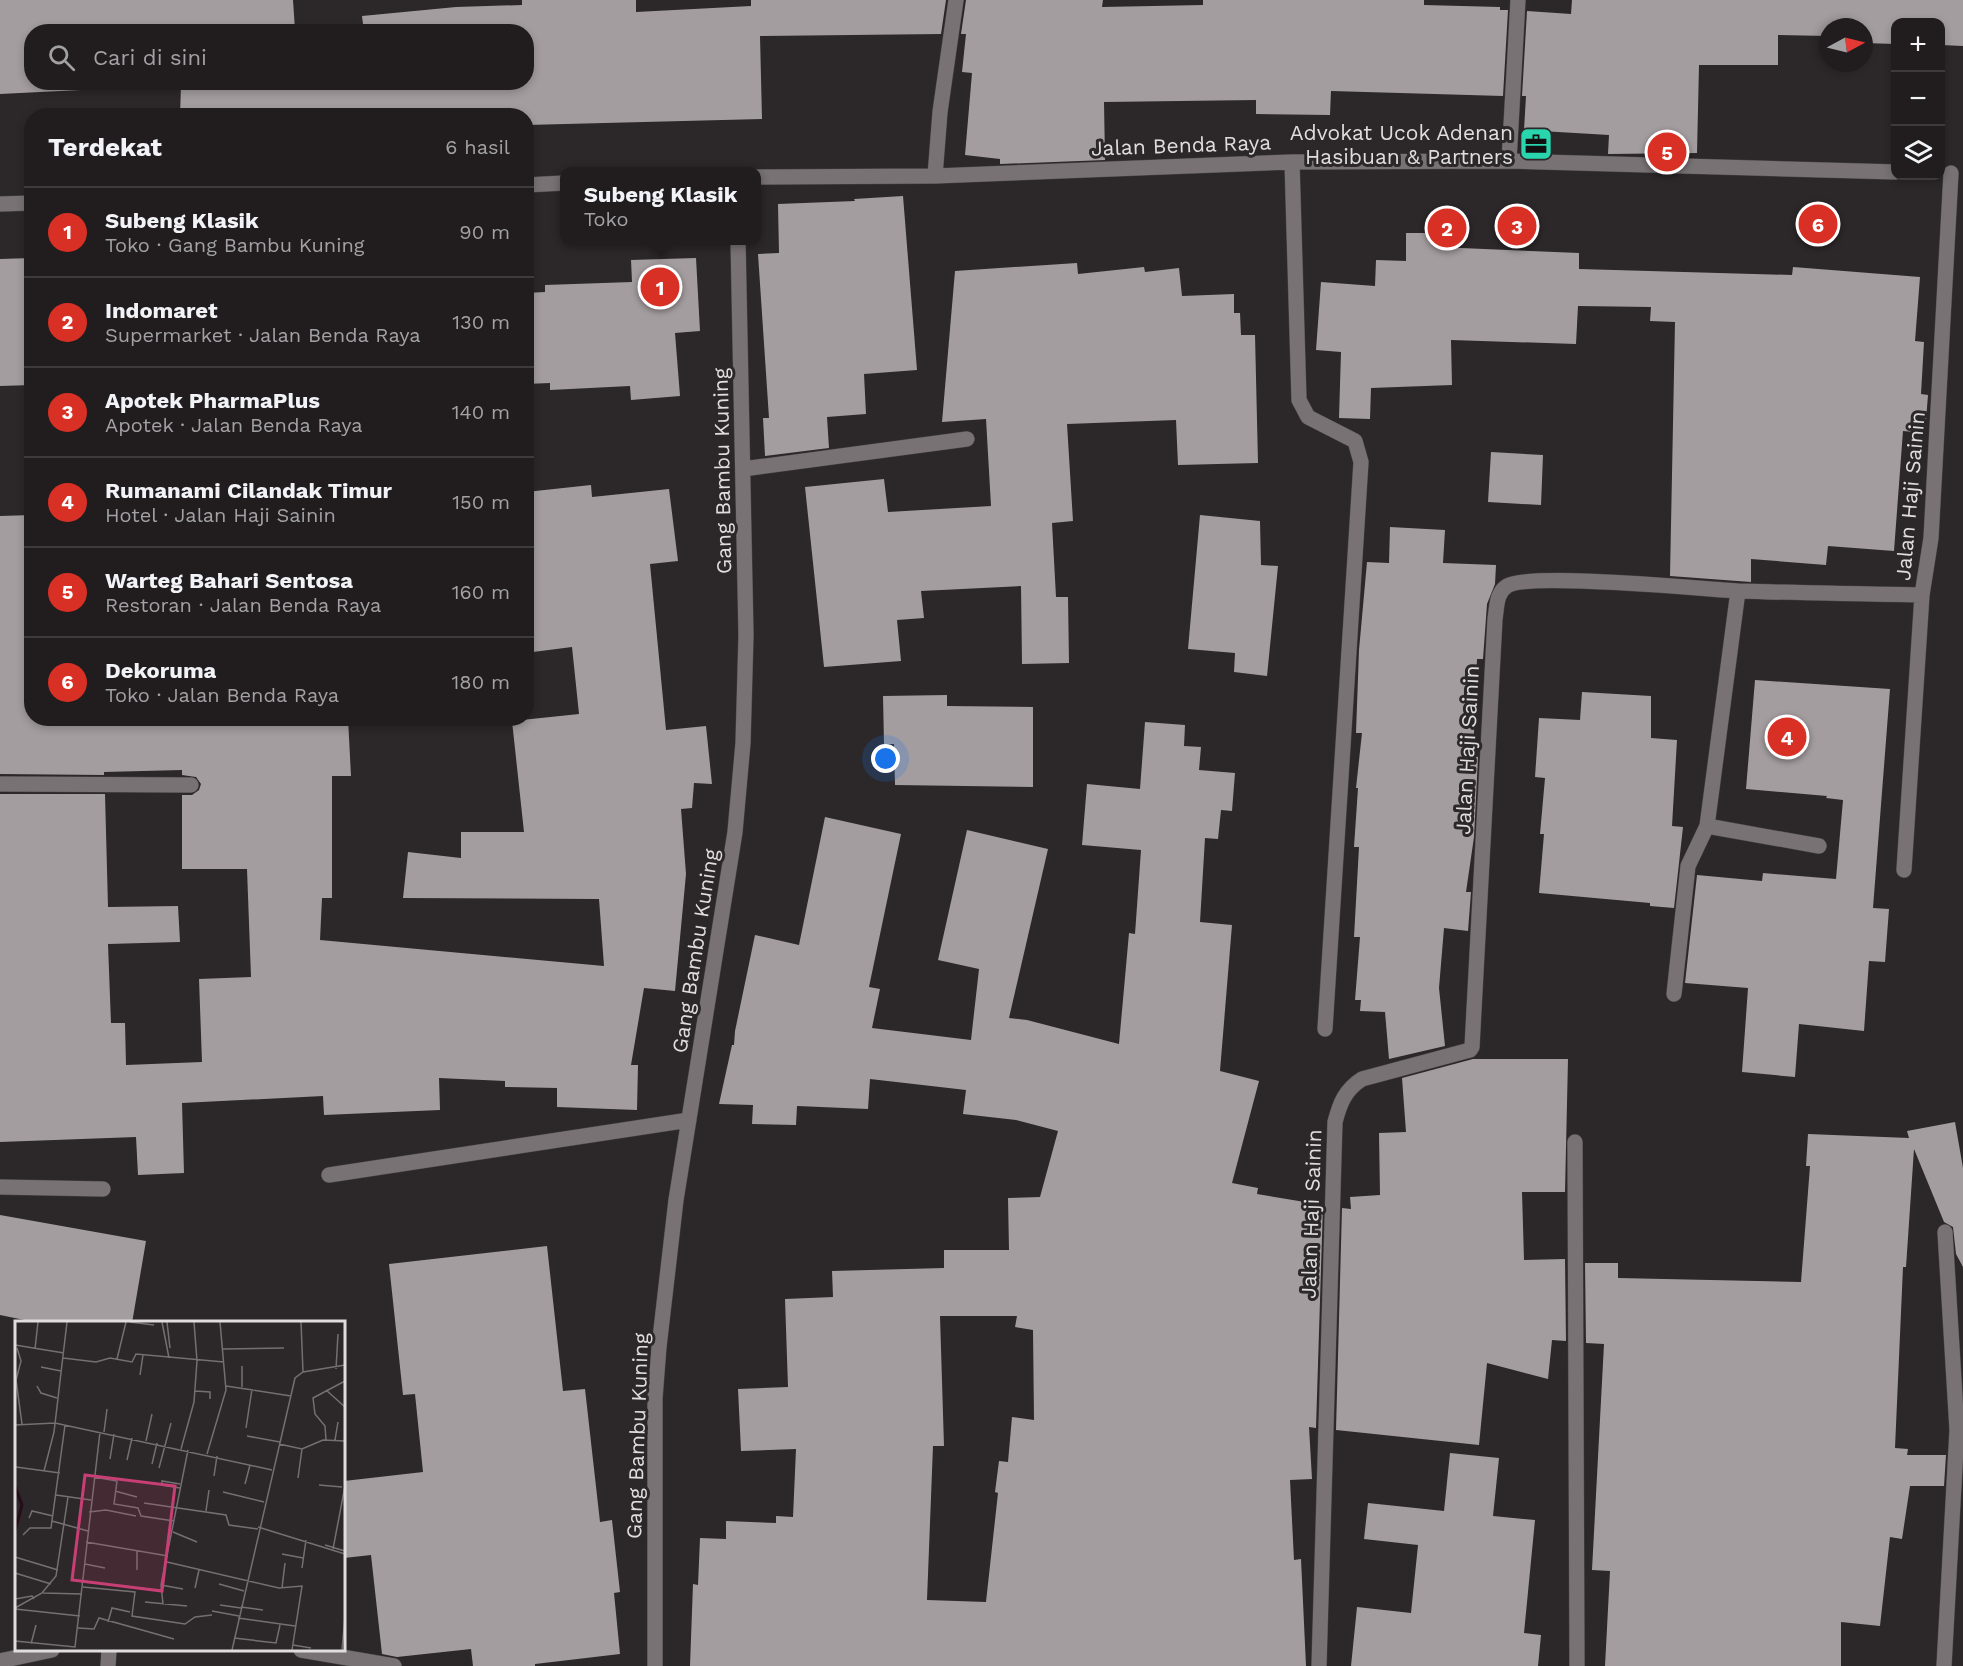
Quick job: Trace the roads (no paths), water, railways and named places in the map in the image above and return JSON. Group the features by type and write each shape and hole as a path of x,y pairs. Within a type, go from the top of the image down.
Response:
{"street":[{"path":"935,176 940,112 956,0"},
{"path":"1509,161 1518,0"},
{"name":"Jalan Benda Raya","path":"761,177 935,176 1292,162 1509,161 1891,172"},
{"path":"1292,162 1299,400 1308,417 1355,441 1361,462 1325,1029"},
{"name":"Jalan Haji Sainin","path":"1319,1666 1335,1122 1341,1100 1350,1087 1362,1079 1470,1050 1472,1047 1495,619 1499,594 1507,586 1531,581 1738,591 1922,595 1931,538 1951,173"},
{"path":"534,185 560,183"},
{"path":"0,204 24,203"},
{"name":"Gang Bambu Kuning","path":"655,1666 656,1398 669,1252 735,832 743,743 746,635 738,245"},
{"path":"743,470 967,439"},
{"path":"1674,994 1688,866 1707,826 1738,591"},
{"path":"1904,870 1922,595"},
{"path":"0,784 191,784"},
{"path":"1707,826 1819,846"},
{"path":"329,1175 688,1120"},
{"path":"1575,1142 1577,1666"},
{"path":"0,1187 103,1189"},
{"path":"1944,1666 1960,1430 1946,1232"},
{"path":"0,1661 47,1651"},
{"path":"108,1666 110,1651"},
{"path":"307,1651 394,1666"}],"place":[{"name":"Advokat Ucok Adenan Hasibuan & Partners","path":"1536,144"},
{"name":"Warteg Bahari Sentosa","path":"1667,152"},
{"name":"Dekoruma","path":"1818,224"},
{"name":"Apotek PharmaPlus","path":"1517,226"},
{"name":"Indomaret","path":"1447,228"},
{"name":"Subeng Klasik","path":"660,287"},
{"name":"Rumanami Cilandak Timur","path":"1787,737"}]}
